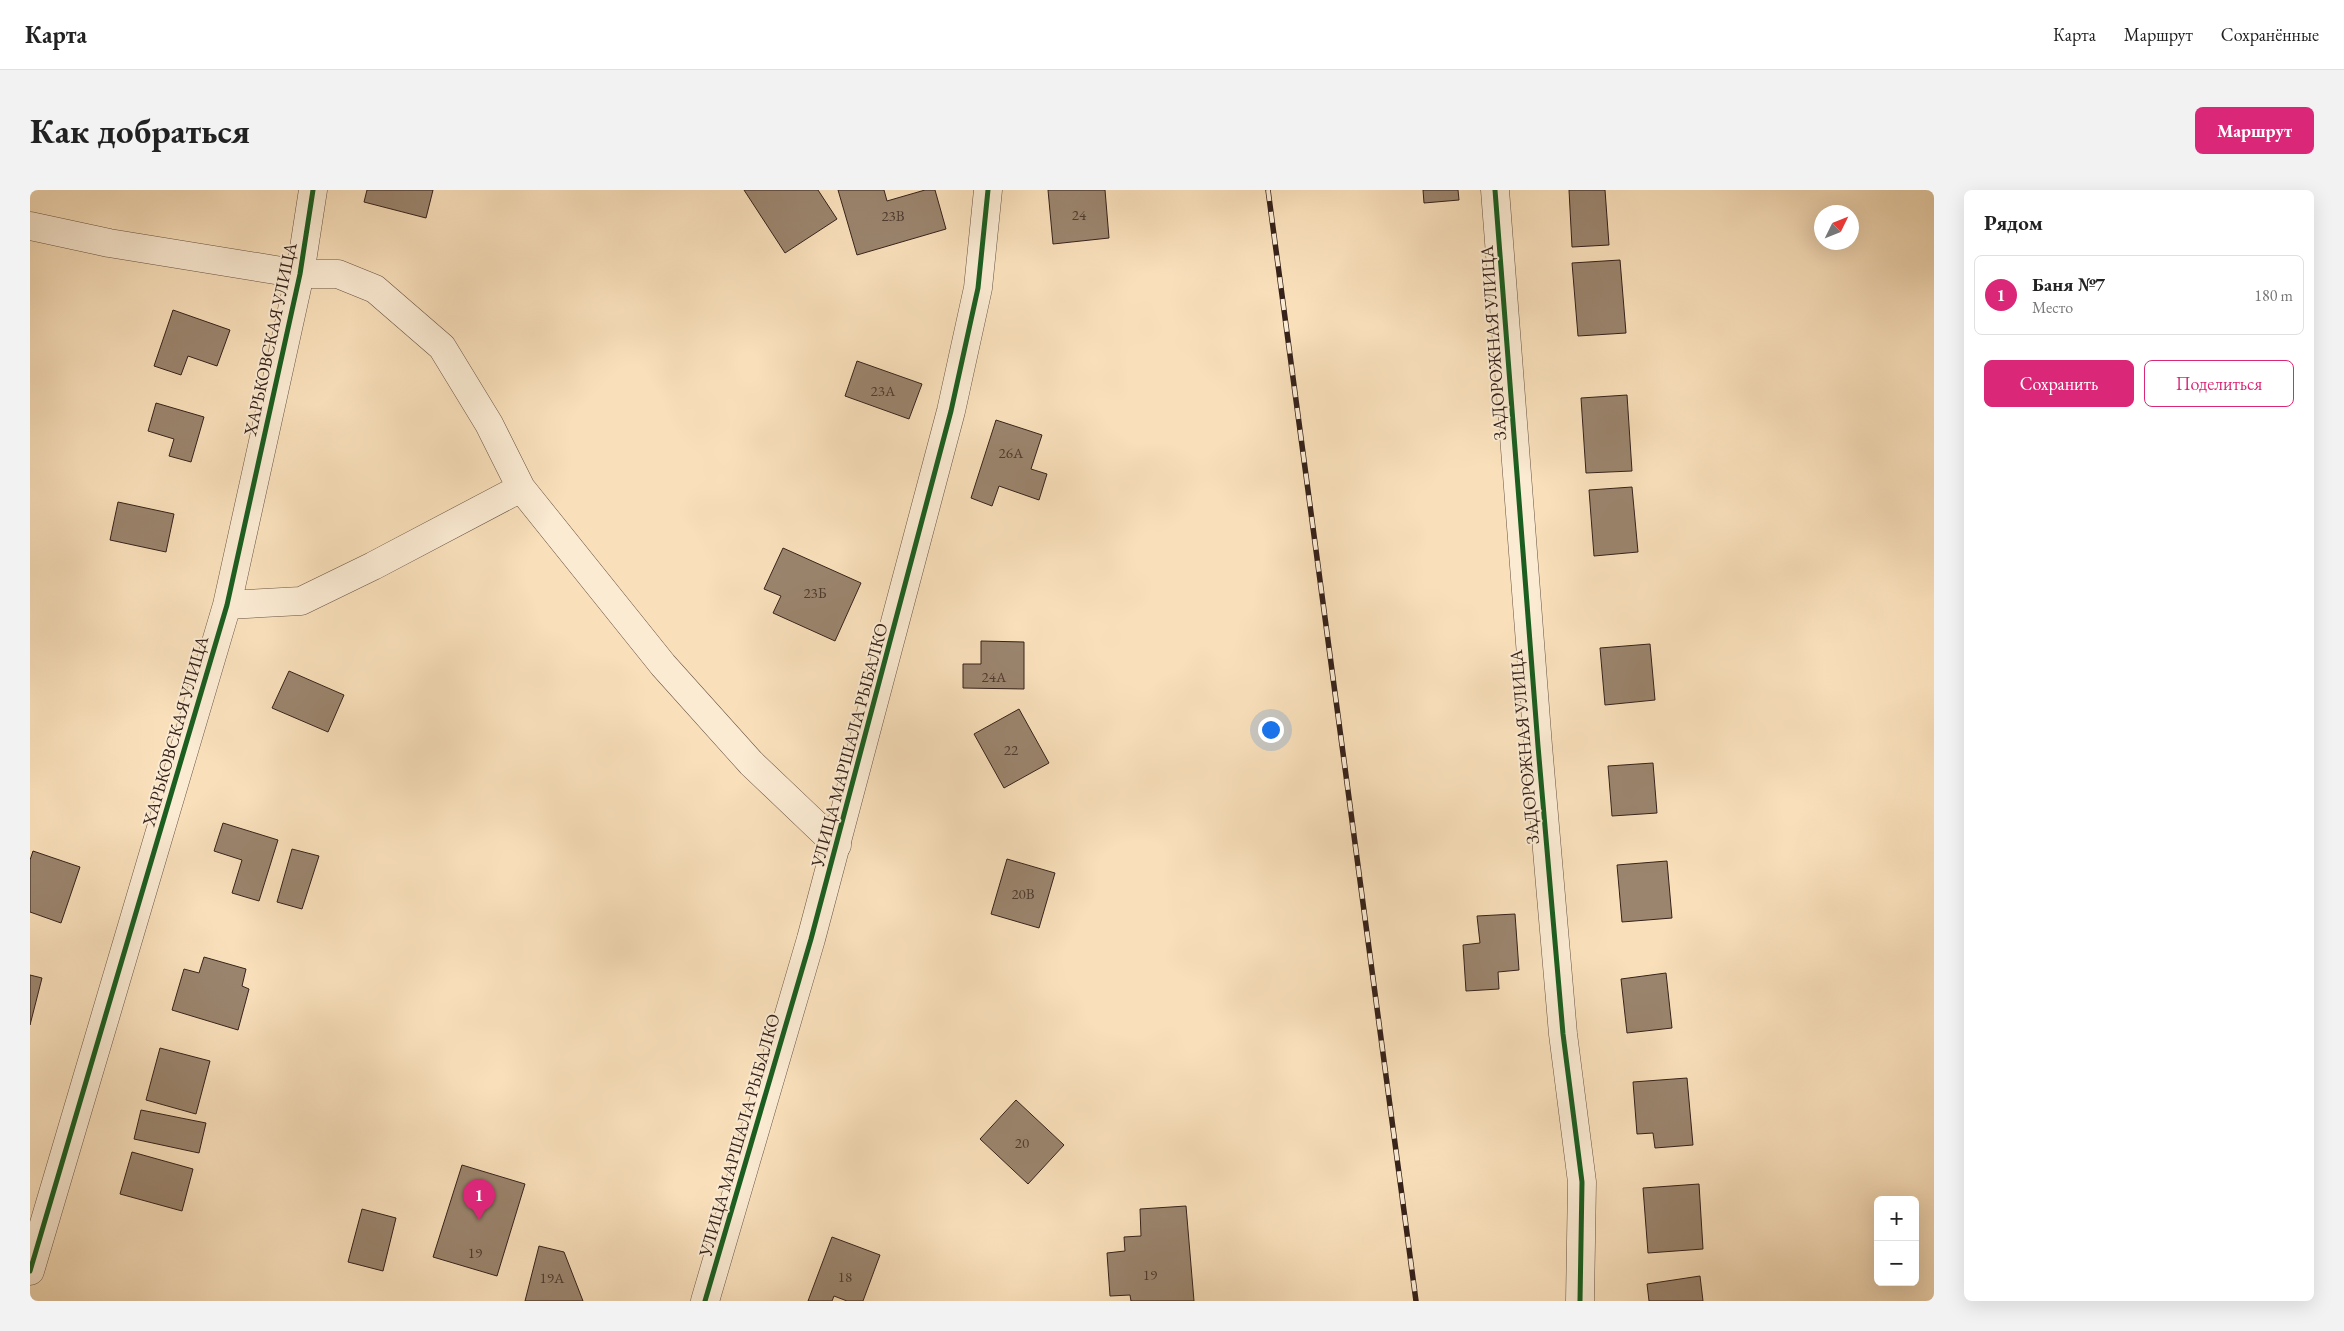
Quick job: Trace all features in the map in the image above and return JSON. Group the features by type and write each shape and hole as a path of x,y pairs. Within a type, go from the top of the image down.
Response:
{"street":[{"name":"ХАРЬКОВСКАЯ УЛИЦА","path":"30,1271 227,605 300,274 313,190"},
{"name":"УЛИЦА МАРШАЛА РЫБАЛКО","path":"705,1301 837,845 951,411 978,288 988,190"},
{"name":"ЗАДОРОЖНАЯ УЛИЦА","path":"1496,190 1538,746 1563,1034 1582,1182 1580,1301"},
{"path":"30,226 109,244 300,274 338,274 375,288 442,347 489,424 521,488 662,665 751,763 837,845"},
{"path":"227,605 301,601 373,566 521,488"}],"building":[{"path":"367,190 433,190 426,218 364,202"},
{"path":"744,190 818,190 837,219 785,253"},
{"path":"838,190 884,190 887,201 925,190 935,190 946,229 857,255"},
{"path":"1048,190 1105,190 1109,238 1053,244"},
{"path":"1423,190 1458,190 1459,200 1424,203"},
{"path":"1569,190 1605,190 1609,245 1572,247"},
{"path":"1620,260 1626,333 1578,336 1572,263"},
{"path":"173,310 230,330 217,366 188,356 181,375 154,366"},
{"path":"857,361 922,384 909,419 845,396"},
{"path":"1627,395 1632,471 1586,473 1581,398"},
{"path":"156,403 204,417 191,462 169,456 174,439 148,431"},
{"path":"996,420 1042,435 1031,469 1047,474 1039,500 999,486 992,506 971,498"},
{"path":"1632,487 1638,552 1594,556 1589,490"},
{"path":"118,502 174,514 166,552 110,540"},
{"path":"783,548 861,583 835,641 773,613 781,596 764,589"},
{"path":"981,641 1024,642 1024,689 963,688 963,664 981,664"},
{"path":"1650,644 1655,700 1605,705 1600,648"},
{"path":"289,671 344,695 328,732 272,708"},
{"path":"1019,709 1049,763 1004,788 974,734"},
{"path":"1653,763 1657,813 1612,816 1608,766"},
{"path":"223,823 278,840 259,901 232,893 242,860 214,851"},
{"path":"292,849 319,856 302,909 277,902"},
{"path":"33,851 80,867 61,923 30,912 30,860"},
{"path":"1007,859 1055,873 1039,928 991,914"},
{"path":"1667,861 1672,918 1622,922 1617,865"},
{"path":"1515,914 1519,970 1498,972 1499,989 1466,991 1463,945 1480,943 1477,916"},
{"path":"204,957 246,969 242,986 249,989 238,1030 172,1010 184,969 199,973"},
{"path":"1666,973 1672,1028 1627,1033 1621,979"},
{"path":"30,975 42,978 30,1025"},
{"path":"160,1048 210,1061 196,1114 146,1100"},
{"path":"1687,1078 1693,1145 1655,1148 1653,1133 1637,1134 1633,1082"},
{"path":"1016,1100 1064,1145 1028,1184 980,1139"},
{"path":"141,1110 206,1123 199,1153 134,1139"},
{"path":"132,1152 193,1169 182,1211 120,1194"},
{"path":"462,1165 525,1184 497,1276 433,1257"},
{"path":"1699,1184 1703,1249 1648,1253 1643,1188"},
{"path":"1186,1206 1194,1301 1131,1301 1130,1295 1110,1296 1107,1253 1125,1251 1124,1237 1141,1236 1140,1209"},
{"path":"362,1209 396,1218 383,1271 348,1262"},
{"path":"832,1237 880,1255 863,1301 847,1301 834,1296 832,1301 808,1301"},
{"path":"539,1246 564,1252 583,1301 525,1301"},
{"path":"1700,1276 1703,1301 1649,1301 1647,1284"}],"railway":[{"path":"1268,190 1416,1301"}],"cycle path":[{"path":"30,1271 227,605 300,274 313,190"},
{"path":"705,1301 811,939 951,411 978,288 988,190"},
{"path":"1495,190 1538,746 1563,1034 1582,1182 1580,1301"}],"place":[{"name":"Баня №7","path":"479,1220"}]}
